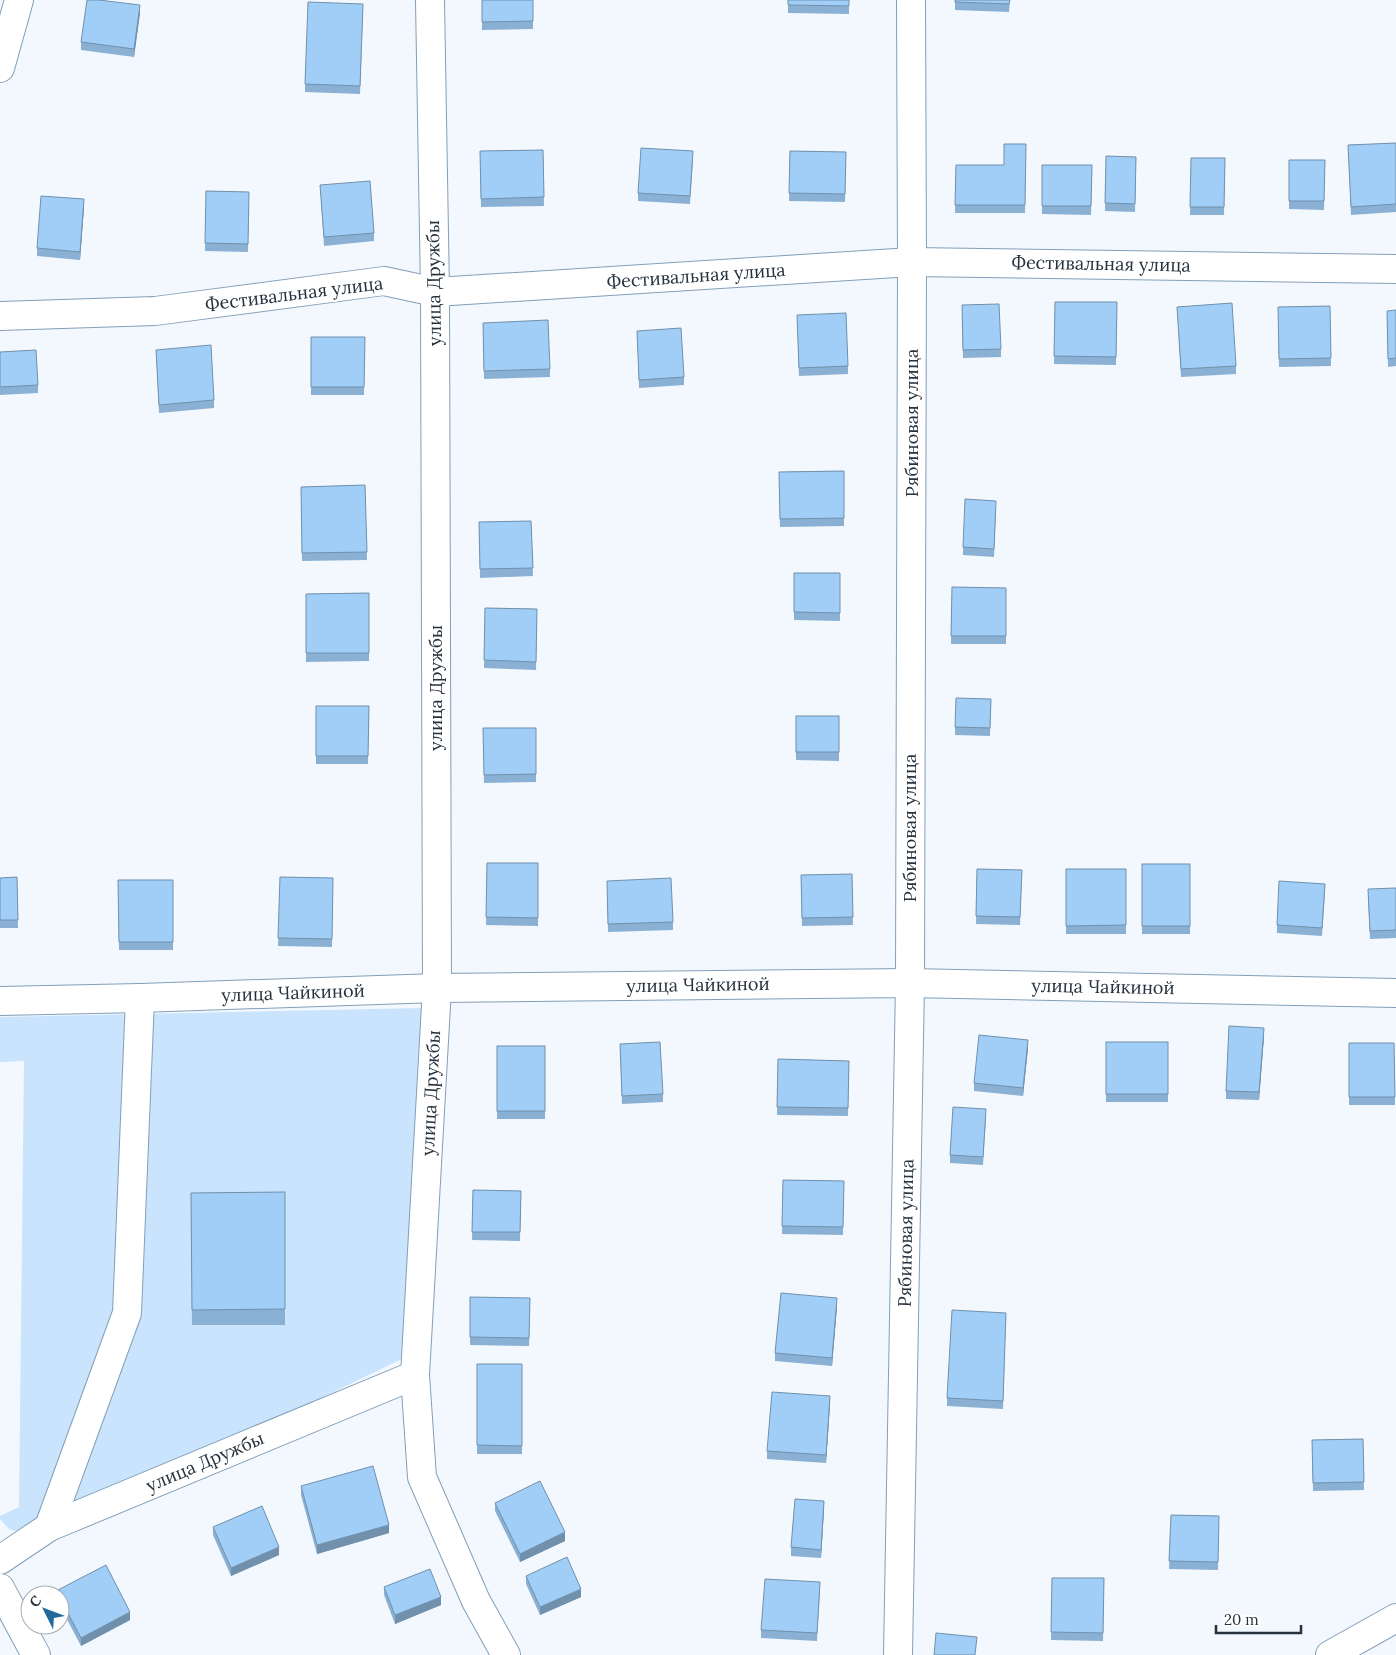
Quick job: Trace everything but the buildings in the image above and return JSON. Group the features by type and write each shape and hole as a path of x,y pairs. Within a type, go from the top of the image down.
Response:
{"street":[{"path":"0,68 19,0"},
{"name":"улица Дружбы","path":"430,0 435,292 437,988 415,1375 422,1477 476,1601 506,1655"},
{"name":"Рябиновая улица","path":"898,1655 910,983 911,0"},
{"name":"Фестивальная улица","path":"0,316 155,311 384,281 435,292 912,262 1396,269"},
{"name":"улица Чайкиной","path":"0,1000 140,998 437,988 910,983 1396,993"},
{"path":"49,1527 127,1313 140,998"},
{"name":"улица Дружбы","path":"0,1560 49,1527 415,1375"},
{"path":"0,1588 36,1655"},
{"path":"1330,1655 1396,1618"}],"shaded area":[{"path":"423,1008 406,1357 34,1536 9,1529 0,1519 0,1516 19,1507 24,1061 0,1062 0,1017"}]}
